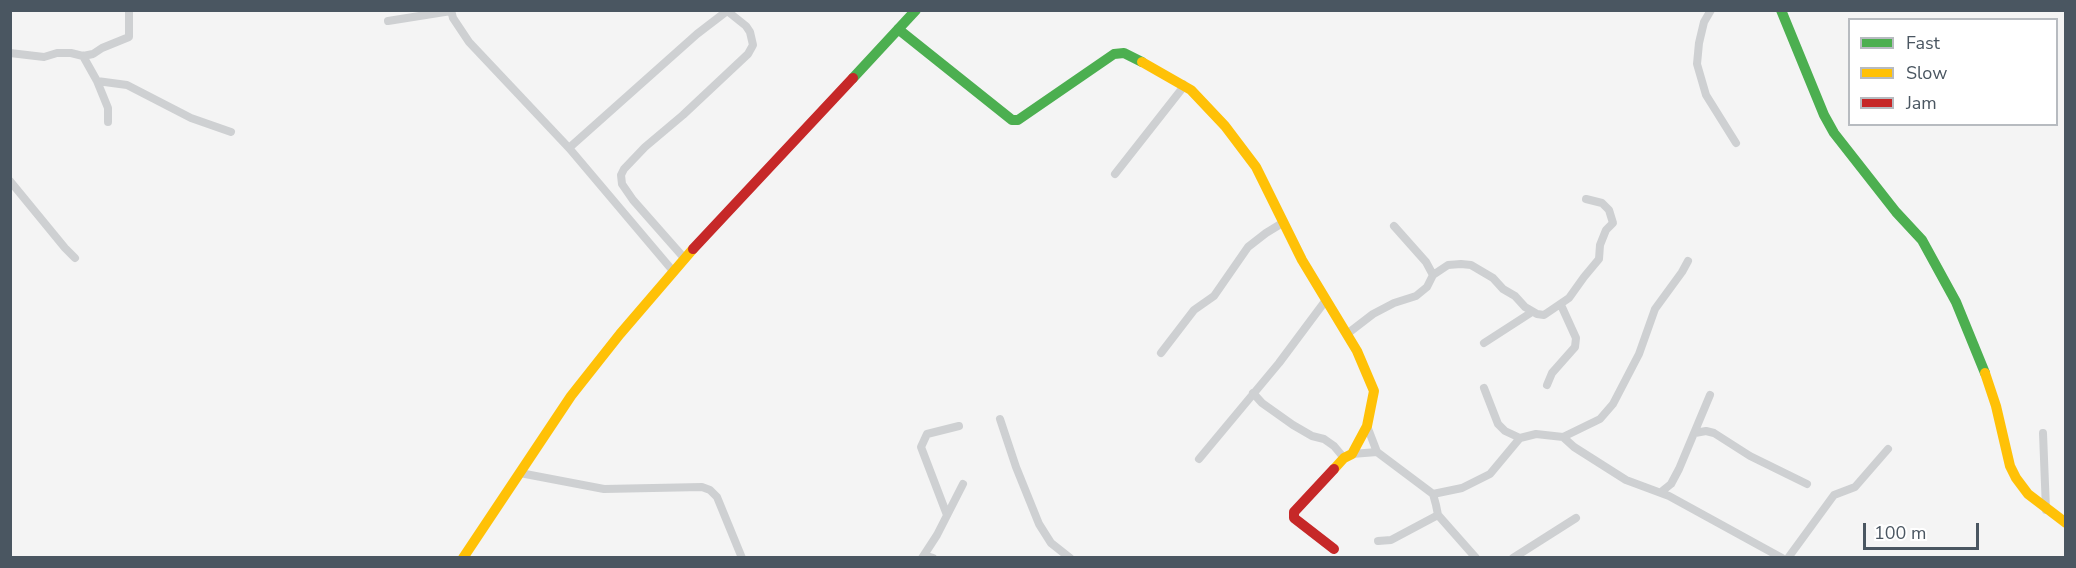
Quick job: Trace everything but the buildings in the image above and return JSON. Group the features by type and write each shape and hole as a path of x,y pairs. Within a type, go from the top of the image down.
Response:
{"main road":[{"path":"463,558 571,396 620,334 674,271 916,10"},
{"path":"1781,10 1824,116 1834,134 1896,212 1923,240 1956,302 1996,406 2013,473 2022,488 2046,510 2066,524"},
{"path":"898,29 1011,120 1018,120 1114,54 1124,53 1183,84 1225,126 1256,167 1302,260 1347,334 1374,391 1366,426 1348,456 1294,512 1294,518 1334,549"}],"street":[{"path":"10,53 44,57 57,53 83,56 93,54 102,48 129,38 129,10"},
{"path":"1711,10 1704,22 1697,64 1706,95 1736,143"},
{"path":"388,21 451,11 469,42 569,148 674,271"},
{"path":"569,148 697,34 727,11 746,26 753,45 747,54 683,115 645,147 624,168 621,175 622,184 633,200 685,259"},
{"path":"83,56 108,108 108,122"},
{"path":"97,81 127,86 191,118 231,132"},
{"path":"1115,174 1183,84"},
{"path":"10,180 75,258"},
{"path":"1347,334 1374,314 1394,303 1416,296 1427,287 1434,275 1448,265 1471,265 1493,278 1532,312 1544,315 1569,298 1599,259 1600,245 1606,230 1613,223 1609,210 1602,203 1586,200"},
{"path":"1161,353 1194,310 1214,296 1248,247 1284,222"},
{"path":"1394,226 1426,262 1434,275"},
{"path":"1433,494 1462,488 1490,474 1520,438 1536,434 1563,437 1600,419 1613,404 1639,354 1655,309 1688,261"},
{"path":"1199,459 1279,363 1326,300"},
{"path":"1547,385 1552,373 1575,347 1576,338 1561,305"},
{"path":"1484,343 1532,312"},
{"path":"1484,388 1498,424 1505,431 1520,438"},
{"path":"1253,393 1262,404 1293,425 1312,436 1324,439 1348,456 1377,452"},
{"path":"1661,492 1671,484 1695,434 1710,395"},
{"path":"1000,419 1039,524 1052,543 1070,558"},
{"path":"947,516 921,447 927,434 959,426"},
{"path":"1366,426 1377,452 1433,494 1438,515 1476,558"},
{"path":"1695,434 1706,431 1714,433 1750,456 1808,484"},
{"path":"2043,433 2046,510"},
{"path":"1563,437 1574,447 1626,480 1661,492 1782,558"},
{"path":"1788,558 1834,495 1855,487 1888,449"},
{"path":"520,473 604,489 702,487 710,490 717,497 742,558"},
{"path":"933,558 923,556 963,484"},
{"path":"1378,541 1391,540 1438,515"},
{"path":"1513,558 1576,518"}],"traffic: fast":[{"path":"853,78 916,10"},
{"path":"1781,10 1824,115 1834,133 1896,212 1922,240 1956,302 1985,373"},
{"path":"898,29 1012,120 1018,120 1114,54 1124,53 1142,62"}],"traffic: slow":[{"path":"1142,62 1191,90 1225,126 1256,167 1302,260 1357,351 1374,391 1367,426 1352,454 1344,458 1334,469"},
{"path":"463,558 571,396 620,334 693,249"},
{"path":"1985,373 1996,406 2010,466 2016,478 2028,494 2066,523"}],"traffic: jam":[{"path":"693,249 853,78"},
{"path":"1334,469 1294,512 1294,518 1334,549"}]}
